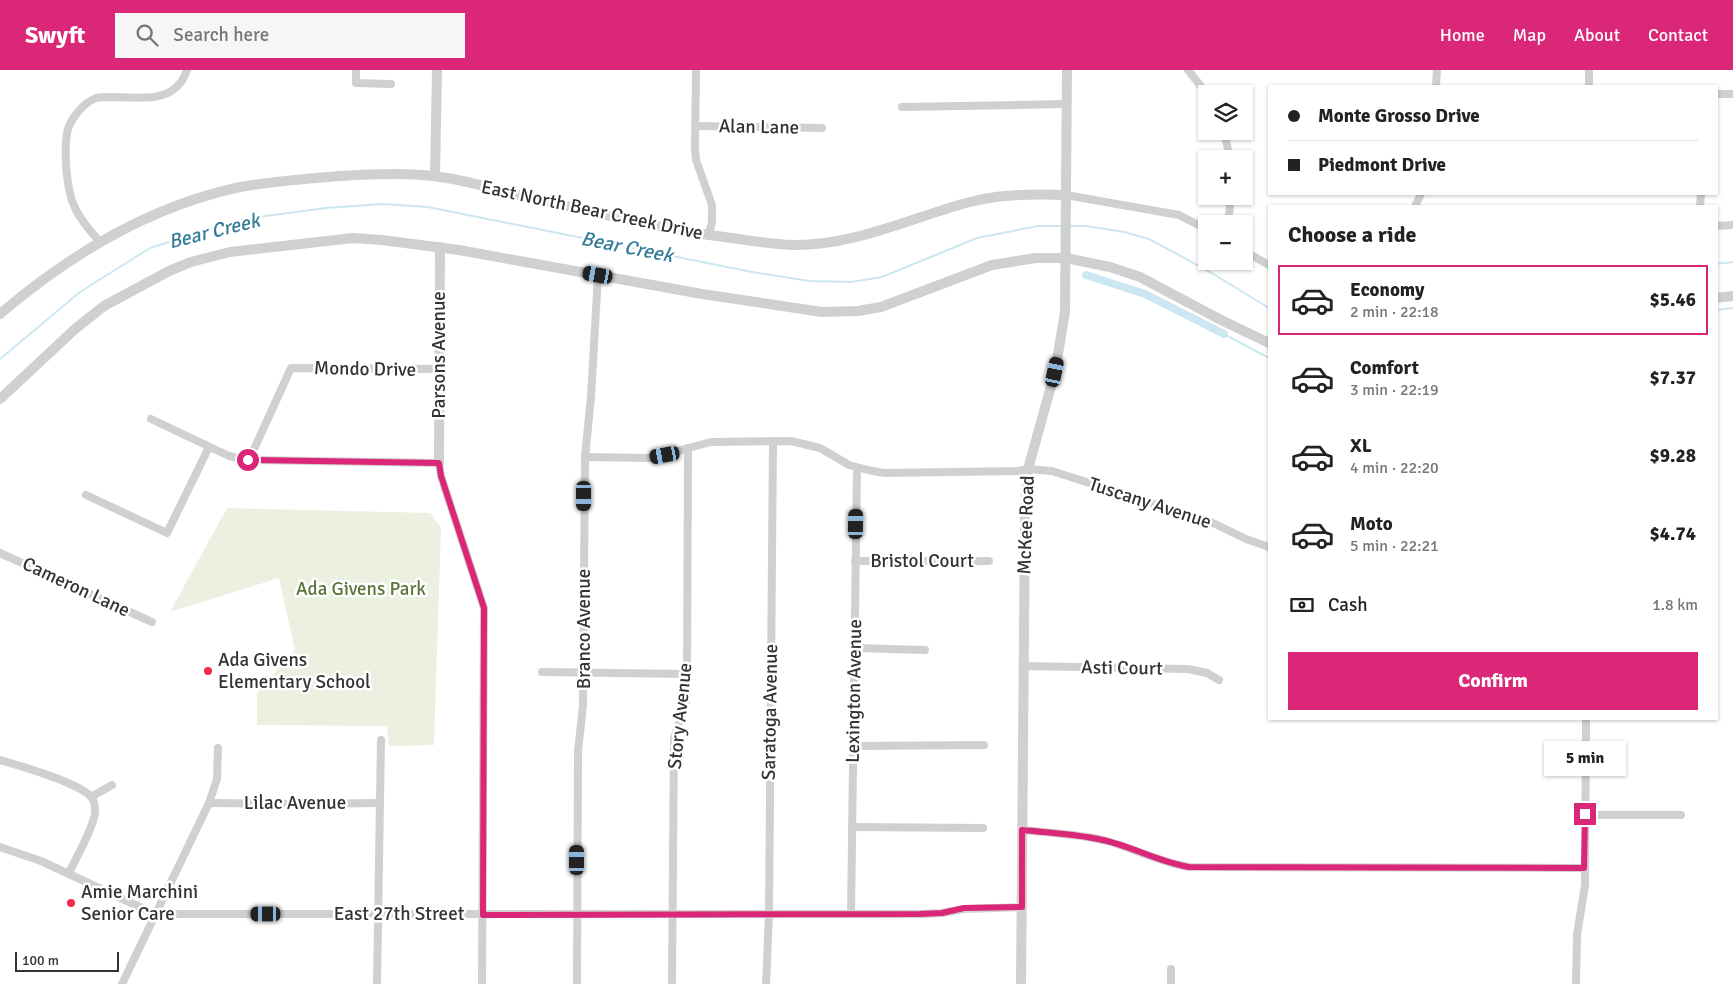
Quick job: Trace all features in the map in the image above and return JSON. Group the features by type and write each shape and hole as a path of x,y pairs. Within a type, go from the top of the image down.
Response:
{"street":[{"path":"100,242 79,215 72,202 69,189 67,131 73,118 96,98 156,97 168,93 178,86 187,70"},
{"path":"356,70 356,83 391,84"},
{"path":"436,176 437,70"},
{"path":"696,70 696,160 712,204 712,222 708,236"},
{"name":"McKee Road","path":"1021,984 1024,552 1028,469 1055,372 1065,312 1067,70"},
{"path":"1188,70 1200,85"},
{"path":"1436,85 1437,70"},
{"path":"1589,70 1589,85"},
{"path":"1718,94 1733,94"},
{"path":"902,107 1066,104"},
{"name":"Alan Lane","path":"695,126 822,128"},
{"name":"East North Bear Creek Drive","path":"0,314 31,287 100,242 158,214 203,197 239,188 296,179 350,176 436,176 645,224 708,236 790,245 824,244 857,237 968,202 1027,194 1178,214 1198,225"},
{"path":"1229,215 1230,205"},
{"path":"1718,226 1733,225"},
{"path":"0,399 74,329 104,306 169,271 191,262 230,252 353,238 440,247 822,312 843,312 881,307 910,298 992,265 1031,259 1066,258 1101,265 1140,277 1268,343"},
{"name":"Parsons Avenue","path":"439,463 440,247"},
{"path":"1253,256 1268,264"},
{"name":"Branco Avenue","path":"576,984 578,751 584,706 585,457 591,397 598,275"},
{"path":"1718,298 1733,296"},
{"name":"Mondo Drive","path":"248,460 291,368 440,369"},
{"path":"151,419 229,456 248,460 439,463 441,476 484,608 482,984"},
{"name":"Tuscany Avenue","path":"585,457 651,458 711,442 772,441 799,442 820,448 838,460 857,468 884,473 1018,472 1028,469 1062,473 1211,522 1268,547"},
{"name":"Saratoga Avenue","path":"766,984 772,441"},
{"path":"86,495 167,533 209,447"},
{"name":"Story Avenue","path":"672,984 674,739 686,702 687,674 688,448"},
{"name":"Lexington Avenue","path":"851,914 857,468"},
{"name":"Cameron Lane","path":"0,553 152,622"},
{"name":"Bristol Court","path":"855,561 989,561"},
{"path":"854,648 925,650"},
{"name":"Asti Court","path":"1023,666 1188,669 1206,673 1219,680"},
{"path":"542,672 687,674"},
{"path":"1576,984 1577,935 1585,886 1586,720"},
{"path":"378,984 381,740"},
{"path":"853,746 984,745"},
{"path":"122,984 209,803 217,779 218,748"},
{"path":"0,760 24,766 58,779 91,797 94,804 93,822 69,873"},
{"path":"91,797 112,785"},
{"name":"Lilac Avenue","path":"209,803 380,803"},
{"path":"1585,814 1681,815"},
{"path":"852,827 983,828"},
{"path":"1022,830 1084,836 1115,844 1164,862 1189,867 1584,868"},
{"name":"East 27th Street","path":"0,846 69,873 155,914 920,914 942,913 964,908 1022,907"},
{"path":"1171,969 1171,984"}],"green space":[{"name":"Ada Givens Park","path":"227,508 430,513 441,527 434,745 389,746 387,726 257,725 257,693 295,650 279,578 170,612"}],"waterway":[{"name":"Bear Creek","path":"0,359 80,292 150,248 243,219 326,208 383,204 428,207 752,272 809,281 851,282 882,277 977,238 1038,226 1061,226"},
{"name":"Bear Creek","path":"1068,226 1086,226 1124,232 1149,239 1210,272 1268,307"},
{"name":"Bear Creek","path":"1718,264 1733,262"},
{"path":"1086,275 1145,294 1224,334"},
{"path":"1718,310 1733,308"},
{"path":"1224,334 1268,357"}],"place":[{"name":"Ada Givens Elementary School","path":"208,671"},
{"name":"Amie Marchini Senior Care","path":"71,903"}],"route":[{"path":"248,460 268,462 439,463 441,476 484,608 483,915 920,914 942,913 964,908 1022,907 1022,830 1084,836 1107,841 1156,859 1189,867 1584,868 1585,814"}]}
